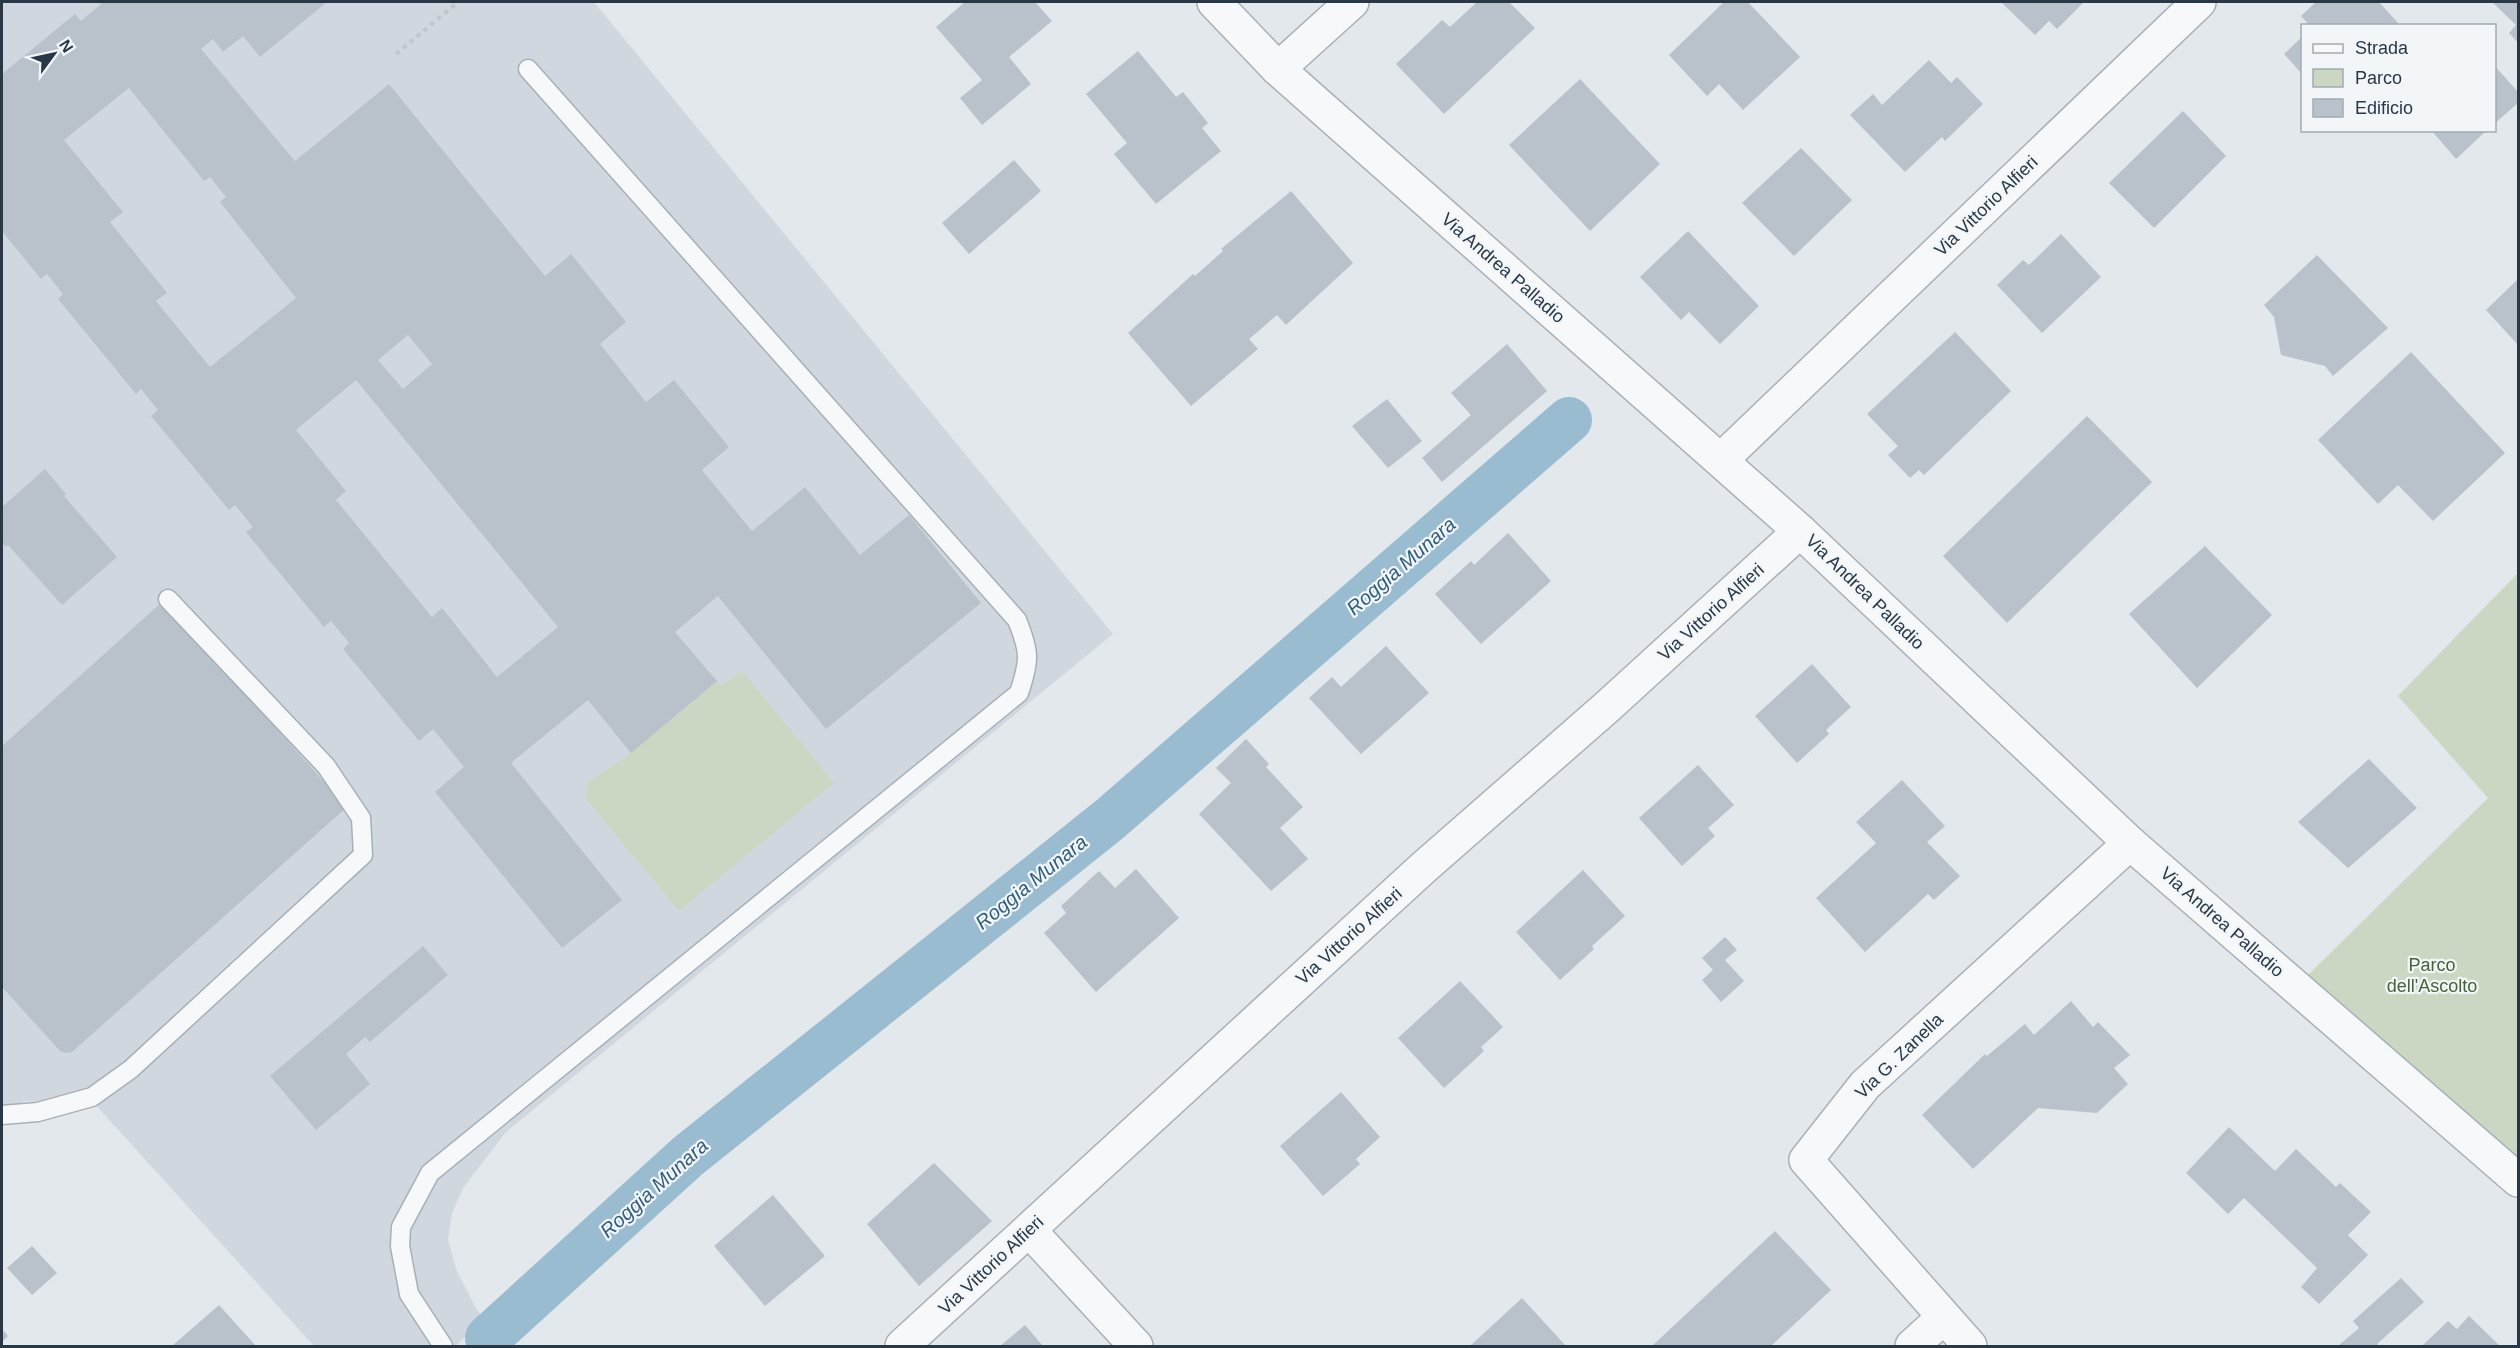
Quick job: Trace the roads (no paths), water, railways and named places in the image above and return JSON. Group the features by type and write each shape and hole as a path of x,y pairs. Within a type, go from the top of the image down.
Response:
{"street":[{"name":"Via Andrea Palladio","path":"1214,2 1278,69 1800,531 2130,843 2518,1180"},
{"path":"1278,69 1352,2"},
{"name":"Via Vittorio Alfieri","path":"1721,460 2199,2"},
{"name":"Via Vittorio Alfieri","path":"902,1347 1423,868 1607,707 1800,531"},
{"name":"Via G. Zanella","path":"1970,1347 1806,1160 1865,1085 2130,843"},
{"path":"1029,1230 1136,1347"},
{"path":"1912,1347 1944,1317"}],"lane":[{"path":"443,1347 409,1294 400,1246 402,1227 430,1173 1019,693 1027,669 1028,647 1017,620 528,69"},
{"path":"2,1115 38,1112 92,1097 131,1069 363,855 362,818 327,766 168,599"}],"waterway":[{"name":"Roggia Munara","path":"488,1338 688,1156 1110,819 1569,420"}],"park label":[{"name":"Parco dell'Ascolto","path":"2432,975"}]}
